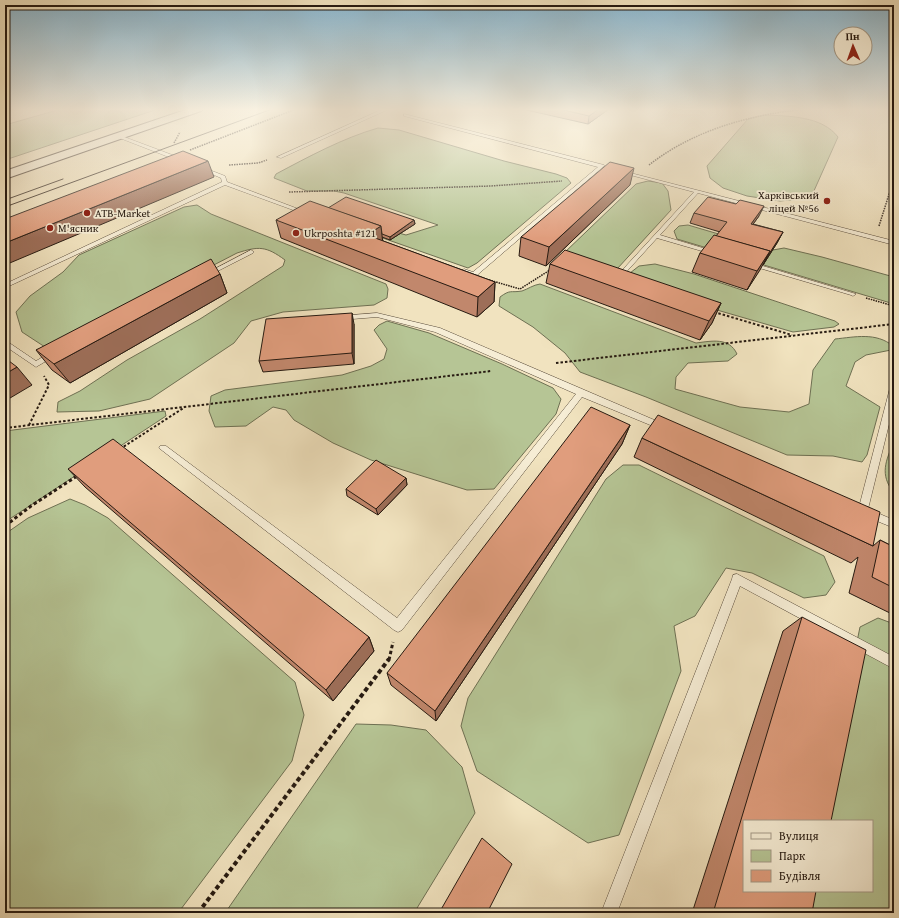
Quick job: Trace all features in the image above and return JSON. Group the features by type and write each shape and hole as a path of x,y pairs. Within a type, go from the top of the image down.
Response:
{"main road":[{"path":"5,175 73,152"}],"lane":[{"path":"163,152 185,162"},
{"path":"278,157 290,152"},
{"path":"547,152 609,168"},
{"path":"196,166 223,177 225,183"},
{"path":"459,269 474,275 602,166"},
{"path":"616,170 894,243"},
{"path":"5,286 225,183 310,215"},
{"path":"616,279 696,191"},
{"path":"656,236 724,256"},
{"path":"202,277 251,252"},
{"path":"747,263 853,294"},
{"path":"610,277 624,282"},
{"path":"330,319 377,315 437,330 675,433"},
{"path":"5,342 36,364 64,349"},
{"path":"894,388 891,414 859,509 894,524"},
{"path":"163,448 398,626 582,394"},
{"path":"609,913 737,578 894,663"}],"path":[{"path":"174,152 174,156 185,152"},
{"path":"637,175 668,152"},
{"path":"227,165 258,163 278,157"},
{"path":"286,192 491,186 586,179"},
{"path":"875,238 890,191"},
{"path":"474,275 520,289 550,270 556,269"},
{"path":"853,294 894,306"},
{"path":"714,312 794,336"},
{"path":"553,364 894,324"},
{"path":"29,425 49,385 36,364"},
{"path":"5,428 522,367"},
{"path":"115,452 186,407"},
{"path":"5,526 31,506 82,473"},
{"path":"198,913 389,660"}],"green space":[{"path":"5,152 29,152 5,160"},
{"path":"319,152 473,152 556,174 567,178 571,183 477,263 468,268 377,236 384,229 406,235 438,225 344,193 334,191 307,191 274,178 276,174"},
{"path":"719,152 831,152 813,193 800,199 780,201 747,196 723,188 710,178 707,166"},
{"path":"648,181 662,183 668,191 671,210 617,269 563,254 636,184"},
{"path":"197,205 211,214 386,284 388,289 387,298 374,305 283,312 251,321 234,343 150,399 99,411 57,412 58,402 80,391 127,360 200,319 283,266 285,260 273,252 257,248 251,249 237,253 65,342 45,347 22,332 16,312 30,296 63,272 79,255 184,207"},
{"path":"688,225 773,250 784,248 894,277 894,304 677,239 674,231 679,226"},
{"path":"655,264 694,274 835,321 839,324 834,327 793,332 710,308 630,273 639,266"},
{"path":"540,284 696,343 720,341 729,345 737,354 728,361 688,363 676,377 675,389 740,407 789,412 809,404 813,370 835,339 865,336 880,339 886,342 893,346 891,350 866,355 855,362 846,386 880,407 867,455 862,462 833,456 787,455 646,397 580,372 565,353 533,327 499,306 500,297 506,293 522,291"},
{"path":"387,321 429,333 502,364 553,388 561,399 556,414 494,489 467,490 371,460 333,443 294,420 286,410 273,407 246,426 215,427 209,411 211,396 225,390 342,375 371,366 384,359 387,349 374,330 379,325"},
{"path":"165,411 166,416 5,522 5,431"},
{"path":"894,441 894,493 889,486 885,473 885,467"},
{"path":"623,465 639,465 824,556 835,582 826,595 804,598 752,573 726,568 695,616 674,626 681,671 619,835 588,843 477,771 461,726 468,698 606,479"},
{"path":"70,499 85,505 108,518 295,682 304,715 292,761 178,913 5,913 5,534 28,518"},
{"path":"878,618 894,624 894,913 801,913 805,892 873,892 873,820 820,820 860,627"},
{"path":"356,724 391,725 426,730 462,767 475,813 414,913 225,913"}],"building":[{"path":"181,152 185,152 208,161 5,243 5,219"},
{"path":"610,162 634,168 549,247 521,237"},
{"path":"346,197 414,220 390,237 382,234 381,226 328,208"},
{"path":"708,197 736,204 740,200 764,206 751,224 783,232 769,254 770,251 716,236 727,222 694,213"},
{"path":"310,201 381,226 367,235 495,282 478,297 276,220"},
{"path":"714,235 770,251 757,271 700,253"},
{"path":"565,250 721,303 709,321 550,264"},
{"path":"211,259 220,274 54,364 36,350"},
{"path":"352,313 352,353 259,361 266,319"},
{"path":"5,358 17,367 5,374"},
{"path":"591,407 630,425 435,711 387,673"},
{"path":"658,415 880,512 873,546 642,438"},
{"path":"113,439 369,637 326,690 68,469"},
{"path":"376,460 406,478 376,509 346,489"},
{"path":"880,540 894,547 894,588 872,577"},
{"path":"802,617 866,650 831,820 743,820 743,892 816,892 812,913 713,913"},
{"path":"482,838 512,864 487,913 439,913"}],"tram line":[{"path":"5,207 155,152"},
{"path":"5,200 63,179"}],"place":[{"name":"Харківський ліцей №56","path":"827,201"},
{"name":"ATB-Market","path":"87,213"},
{"name":"М'ясник","path":"50,228"},
{"name":"Ukrposhta #121","path":"296,233"}]}
